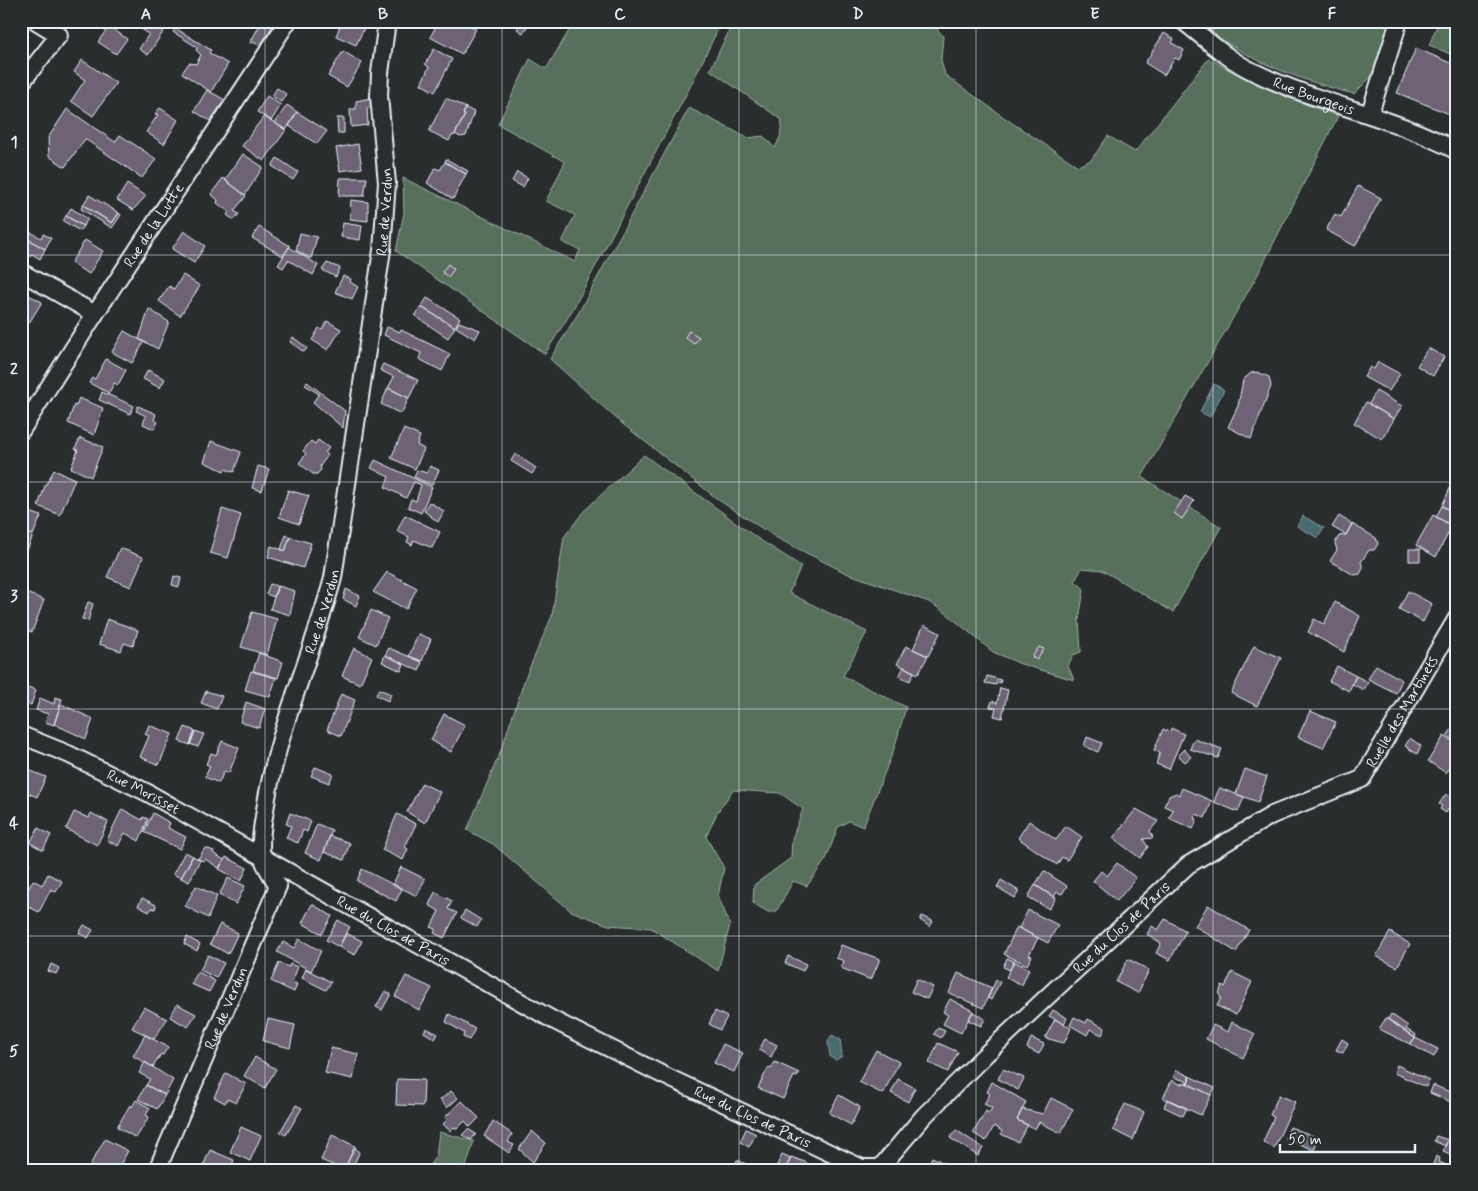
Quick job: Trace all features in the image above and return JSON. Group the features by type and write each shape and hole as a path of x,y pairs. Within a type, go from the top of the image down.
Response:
{"street":[{"path":"21,83 59,35 36,21"},
{"name":"Rue de la Lutte","path":"21,431 95,314 288,21"},
{"name":"Rue de Verdun","path":"157,1170 278,886 262,857 262,832 268,791 288,711 320,627 333,578 382,250 387,183 379,88 387,21"},
{"name":"Rue Bourgeois","path":"1183,21 1229,58 1254,72 1308,94 1370,113 1457,151"},
{"path":"1370,113 1399,21"},
{"path":"21,272 95,314"},
{"name":"Ruelle des Martinets","path":"1362,779 1457,618"},
{"name":"Rue Morisset","path":"21,736 68,754 148,793 262,857"},
{"name":"Rue du Clos de Paris","path":"262,857 553,1020 663,1075 862,1168 880,1169 923,1117 978,1062 1188,865 1272,815 1362,779"}],"green space":[{"path":"575,21 722,21 690,87 573,309 545,354 396,251 404,213 403,178 575,262 580,250 562,242 575,215 546,201 565,162 498,124 530,59 546,69"},
{"path":"734,21 930,21 943,36 941,60 945,75 1012,123 1078,166 1091,160 1108,136 1135,152 1209,58 1256,84 1338,116 1258,274 1142,477 1221,527 1173,612 1102,570 1082,568 1075,581 1084,589 1079,620 1081,652 1073,655 1068,666 1074,680 1021,664 993,652 946,613 929,602 846,573 777,538 720,501 619,421 550,359 579,312 689,108 748,138 763,136 775,148 780,137 782,120 710,70"},
{"path":"1196,21 1391,21 1371,77 1354,94 1311,82 1271,66 1233,46"},
{"path":"1439,21 1457,21 1457,57 1429,45"},
{"path":"644,455 757,538 801,566 789,593 867,632 843,676 906,707 894,749 863,827 849,821 838,827 826,859 807,886 793,881 776,912 768,912 753,903 754,885 791,858 792,839 803,809 780,793 733,790 717,813 706,837 724,868 718,896 730,925 718,971 651,928 608,925 571,911 493,844 467,830 500,753 526,676 552,616 564,537 584,511"},
{"path":"439,1132 474,1141 465,1170 426,1170 436,1156"}],"water":[{"path":"1214,384 1224,390 1210,417 1200,412"},
{"path":"1303,516 1324,528 1318,538 1297,526"},
{"path":"832,1035 840,1039 842,1056 836,1060 830,1057 828,1041"}],"building":[{"path":"143,21 153,21 165,29 148,55 139,49 149,34 140,28"},
{"path":"262,21 276,21 260,46 253,42 250,43"},
{"path":"342,21 367,22 356,45 336,36"},
{"path":"439,21 462,21 476,29 462,54 430,37"},
{"path":"522,21 529,24 523,33 517,29"},
{"path":"109,26 127,39 116,54 98,42"},
{"path":"175,28 211,50 209,53 228,64 211,92 182,73 189,63 196,64 201,55 196,50 197,47 173,32"},
{"path":"1164,33 1174,39 1172,43 1184,50 1179,60 1175,58 1164,75 1145,63"},
{"path":"1416,48 1457,66 1457,117 1397,93"},
{"path":"434,49 452,59 435,92 421,84 429,67 425,64"},
{"path":"343,51 362,63 347,87 328,76"},
{"path":"82,60 116,83 93,116 71,101 85,80 74,72"},
{"path":"277,88 286,94 281,102 272,96"},
{"path":"207,90 225,100 210,121 194,111"},
{"path":"267,96 281,105 271,121 257,112"},
{"path":"371,98 372,107 367,108 368,125 351,127 350,109 356,109 356,101"},
{"path":"446,98 466,108 463,114 465,115 454,136 452,135 449,141 429,131"},
{"path":"287,105 297,112 286,130 275,123"},
{"path":"160,108 178,120 164,144 146,132 158,115 155,114"},
{"path":"466,108 474,112 466,136 460,137 455,134 465,115 463,114"},
{"path":"67,109 115,142 120,135 156,159 142,178 85,139 65,167 49,156 48,138"},
{"path":"297,112 327,131 317,144 289,126"},
{"path":"264,116 286,130 264,161 242,146"},
{"path":"337,118 344,118 344,133 338,133"},
{"path":"358,144 362,168 340,171 336,148"},
{"path":"243,154 263,167 245,195 225,180"},
{"path":"277,158 298,172 293,180 272,166"},
{"path":"446,159 468,171 466,174 445,162"},
{"path":"445,162 466,174 453,199 427,183 435,168 440,170"},
{"path":"517,172 528,178 523,187 512,181"},
{"path":"223,178 246,196 234,211 239,214 234,220 227,215 229,212 217,203 218,200 211,194"},
{"path":"340,178 367,178 364,196 339,196"},
{"path":"127,184 146,196 133,210 117,200"},
{"path":"1358,186 1381,198 1355,246 1326,230 1335,214 1341,217"},
{"path":"89,195 119,213 112,223 83,205"},
{"path":"351,200 368,202 368,221 350,219"},
{"path":"83,205 112,223 119,213 121,215 112,228 81,209"},
{"path":"71,208 88,219 83,226 66,216"},
{"path":"66,216 83,226 80,231 63,221"},
{"path":"343,223 362,226 360,240 341,237"},
{"path":"21,227 41,238 43,234 51,238 45,249 21,235"},
{"path":"259,227 290,246 283,256 252,238"},
{"path":"184,231 205,246 194,263 172,249"},
{"path":"300,233 317,237 311,259 296,250"},
{"path":"21,235 45,249 40,259 32,254 29,258 21,254"},
{"path":"85,240 103,251 89,274 71,263"},
{"path":"289,247 318,265 313,275 288,260 283,268 278,265"},
{"path":"327,263 340,268 336,277 322,270"},
{"path":"448,264 454,269 448,277 442,272"},
{"path":"183,275 200,286 180,316 159,301 169,286 174,289"},
{"path":"343,276 351,279 350,282 358,287 352,299 335,292"},
{"path":"21,291 42,302 29,323 21,319"},
{"path":"427,298 460,318 455,327 421,307"},
{"path":"421,307 455,327 448,338 415,316"},
{"path":"149,309 169,322 158,349 139,339"},
{"path":"327,321 341,329 328,350 312,340 319,328 322,330"},
{"path":"459,322 480,330 475,339 456,327"},
{"path":"387,327 400,332 401,330 450,354 442,371 419,359 421,353 384,335"},
{"path":"124,331 144,342 132,363 112,352"},
{"path":"689,331 699,337 694,344 685,337"},
{"path":"293,337 307,348 304,352 290,342"},
{"path":"1428,348 1444,357 1433,376 1417,366"},
{"path":"106,359 126,370 118,385 114,383 109,393 89,383 92,378 95,379"},
{"path":"1378,362 1400,374 1389,391 1364,377 1370,367 1374,369"},
{"path":"383,364 418,380 409,398 388,388 394,377 380,370"},
{"path":"148,370 165,379 160,388 143,379"},
{"path":"1257,372 1269,377 1271,386 1251,439 1228,427 1238,406 1243,380 1251,373"},
{"path":"307,382 345,411 343,428 313,402 319,394 305,385"},
{"path":"388,388 409,398 401,414 381,404"},
{"path":"1376,391 1402,406 1394,419 1369,404"},
{"path":"102,392 134,406 130,414 99,400"},
{"path":"79,398 103,408 94,435 68,423 74,405 76,406"},
{"path":"1366,402 1394,419 1382,439 1354,423"},
{"path":"138,406 156,414 154,420 158,422 154,429 143,424 146,416 136,411"},
{"path":"404,429 420,436 417,445 424,449 415,469 391,458"},
{"path":"80,438 103,447 91,477 71,468 78,450 75,449"},
{"path":"318,440 329,448 325,453 328,455 320,466 321,470 317,474 313,474 299,463 306,454 303,451 311,441 315,444"},
{"path":"211,441 241,452 234,472 225,469 224,471 204,462"},
{"path":"515,454 536,468 532,474 511,461"},
{"path":"375,460 432,487 421,513 408,507 411,499 416,501 421,485 414,482 406,498 385,487 389,477 371,468"},
{"path":"258,466 269,469 262,491 252,488"},
{"path":"430,466 439,470 432,485 414,477 417,470 427,473"},
{"path":"54,470 75,479 60,515 38,506 45,486"},
{"path":"1451,486 1457,490 1457,514 1442,506"},
{"path":"288,490 309,496 299,524 279,517"},
{"path":"1185,496 1194,501 1182,519 1174,513"},
{"path":"429,502 444,511 438,522 424,511"},
{"path":"1442,506 1457,514 1455,527 1436,517"},
{"path":"222,509 241,515 228,558 210,553"},
{"path":"24,510 41,516 33,535 21,531 21,516"},
{"path":"405,515 440,532 432,548 414,540 412,545 407,542 409,537 397,531"},
{"path":"1433,515 1452,526 1436,557 1416,545"},
{"path":"1339,516 1352,524 1346,535 1332,527"},
{"path":"1352,524 1376,538 1378,544 1374,550 1369,550 1361,562 1363,568 1360,574 1354,575 1330,561 1337,550 1335,543 1339,536 1346,535"},
{"path":"21,531 33,535 27,551 21,549"},
{"path":"286,535 290,537 285,551 281,549"},
{"path":"290,537 311,543 303,568 268,557 271,546 285,551"},
{"path":"120,548 143,557 131,587 107,577"},
{"path":"1409,549 1420,549 1420,561 1409,561"},
{"path":"387,572 417,588 406,609 373,592"},
{"path":"174,576 181,578 179,587 172,585"},
{"path":"270,584 277,586 274,597 266,594"},
{"path":"278,586 295,591 290,615 270,609"},
{"path":"346,589 360,596 356,606 343,599"},
{"path":"21,591 44,600 32,632 21,628"},
{"path":"1408,591 1432,604 1423,622 1399,609"},
{"path":"88,602 93,604 88,621 82,619"},
{"path":"1335,602 1360,616 1344,652 1308,632 1314,619 1324,624"},
{"path":"371,610 388,618 376,645 359,637"},
{"path":"252,612 277,619 267,655 241,647"},
{"path":"107,619 138,630 133,646 124,643 121,651 99,644"},
{"path":"924,625 940,633 928,656 913,649"},
{"path":"418,634 431,639 422,661 409,656"},
{"path":"906,646 928,656 918,674 897,664"},
{"path":"1254,646 1281,658 1257,706 1231,693"},
{"path":"1039,647 1044,649 1037,660 1032,657"},
{"path":"354,648 372,657 360,684 342,676"},
{"path":"389,648 422,662 419,671 385,655"},
{"path":"259,653 283,662 278,678 253,671"},
{"path":"385,655 404,664 401,671 382,662"},
{"path":"1376,665 1402,680 1396,693 1368,679"},
{"path":"1337,666 1356,676 1349,691 1329,681"},
{"path":"904,667 914,672 910,681 899,676"},
{"path":"251,671 276,678 270,697 245,690"},
{"path":"987,676 1001,680 1000,683 997,682 996,685 985,683"},
{"path":"1356,676 1368,682 1364,690 1352,684"},
{"path":"28,687 36,690 31,705 23,702"},
{"path":"1000,688 1008,690 1002,718 994,716 996,708 990,707 992,701 997,703"},
{"path":"379,689 391,694 388,701 376,695"},
{"path":"206,691 222,696 217,709 201,703"},
{"path":"341,694 355,700 341,736 327,730"},
{"path":"55,697 62,699 54,725 45,722 48,714 36,710 40,698 54,704"},
{"path":"246,702 265,709 259,728 240,722"},
{"path":"61,704 93,719 86,739 54,724"},
{"path":"1310,711 1336,722 1323,748 1298,737"},
{"path":"444,714 465,725 451,752 431,740"},
{"path":"1457,722 1457,742 1447,736"},
{"path":"149,725 172,734 159,765 140,757 149,736 145,734"},
{"path":"185,727 195,731 190,745 179,741"},
{"path":"1171,728 1184,734 1169,769 1156,764 1160,753 1154,750 1163,729 1170,732"},
{"path":"195,731 204,734 198,747 190,744"},
{"path":"1444,736 1457,744 1457,758 1446,773 1428,761"},
{"path":"1087,737 1102,743 1098,752 1084,746"},
{"path":"1410,738 1421,746 1417,754 1405,746"},
{"path":"1194,739 1222,749 1218,758 1190,749"},
{"path":"222,741 239,748 229,773 224,771 219,783 205,777 210,766 206,764 211,753 216,755"},
{"path":"1184,749 1191,757 1185,762 1178,755"},
{"path":"1457,758 1457,773 1456,774 1449,770"},
{"path":"21,767 46,777 37,797 21,790"},
{"path":"315,767 333,774 329,783 311,776"},
{"path":"1245,769 1267,777 1258,802 1236,794"},
{"path":"422,783 440,792 425,823 407,812"},
{"path":"1182,788 1212,801 1205,818 1196,814 1194,818 1197,819 1193,829 1169,818 1173,810 1164,806 1169,796 1176,793 1179,795"},
{"path":"1219,788 1244,797 1238,812 1214,802"},
{"path":"1446,794 1455,799 1457,797 1457,809 1451,805 1446,813 1440,809 1442,806 1439,804"},
{"path":"122,809 142,820 143,817 148,819 139,841 125,833 118,846 107,840"},
{"path":"1136,809 1158,821 1150,831 1153,838 1143,839 1148,847 1140,858 1113,838"},
{"path":"74,812 89,818 91,813 108,822 97,845 66,829"},
{"path":"153,813 170,823 168,828 186,837 180,849 144,832"},
{"path":"290,813 311,821 307,832 303,830 298,843 286,838 291,826 286,824"},
{"path":"397,814 416,824 405,847 408,849 403,860 382,850"},
{"path":"1029,821 1056,840 1066,826 1082,837 1067,860 1062,857 1057,865 1018,838"},
{"path":"317,824 332,830 321,860 305,853"},
{"path":"38,828 51,835 43,850 30,843"},
{"path":"330,836 350,843 344,860 324,852"},
{"path":"205,848 214,851 213,853 224,860 219,868 205,859 203,861 198,859"},
{"path":"185,852 193,856 181,878 173,874"},
{"path":"193,856 200,860 189,882 181,878"},
{"path":"226,857 247,868 241,881 219,869"},
{"path":"21,858 30,863 24,874 21,873"},
{"path":"1117,863 1136,878 1117,901 1093,881 1101,871 1107,876"},
{"path":"401,867 425,879 417,896 393,884"},
{"path":"362,869 402,889 396,901 357,881"},
{"path":"1044,871 1067,886 1062,894 1057,892 1054,897 1035,885"},
{"path":"48,874 62,881 56,892 51,889 39,912 21,903 33,880 42,885"},
{"path":"228,878 245,886 236,904 219,895"},
{"path":"1001,880 1019,891 1015,898 997,887"},
{"path":"1035,885 1056,898 1049,909 1028,897"},
{"path":"196,886 217,896 208,918 185,906"},
{"path":"435,892 452,901 448,909 457,913 444,938 434,933 436,929 431,927 439,911 429,905"},
{"path":"142,898 156,905 155,909 152,908 149,912 138,906"},
{"path":"312,904 332,916 322,934 302,923"},
{"path":"1208,905 1249,930 1236,952 1195,926"},
{"path":"465,910 481,920 477,927 461,918"},
{"path":"1028,910 1058,925 1048,943 1019,928"},
{"path":"922,916 933,921 930,927 920,920"},
{"path":"1165,919 1186,931 1170,960 1156,953 1161,943 1147,934 1152,926 1158,930"},
{"path":"338,920 350,927 339,947 326,940"},
{"path":"220,924 238,933 228,954 210,944"},
{"path":"84,925 93,930 88,938 79,933"},
{"path":"1017,927 1038,938 1029,955 1032,956 1027,965 1004,954"},
{"path":"1390,932 1410,944 1397,967 1376,956"},
{"path":"346,933 362,941 355,955 339,947"},
{"path":"187,937 200,944 197,951 184,944"},
{"path":"299,939 321,951 311,971 277,952 283,942 294,948"},
{"path":"841,945 880,959 871,980 841,968 844,961 836,958"},
{"path":"208,955 224,963 216,978 200,970"},
{"path":"788,956 806,964 803,971 785,963"},
{"path":"1007,958 1014,961 1010,970 1003,967"},
{"path":"1128,959 1149,970 1138,993 1116,982"},
{"path":"1014,961 1029,969 1022,985 1006,977"},
{"path":"279,963 289,967 290,964 298,967 292,982 297,984 294,992 271,981"},
{"path":"51,964 59,968 56,974 48,971"},
{"path":"306,969 331,982 326,990 302,978"},
{"path":"198,972 215,981 209,992 191,984"},
{"path":"1232,972 1252,982 1236,1015 1217,1006 1221,998 1219,994 1222,985 1225,987"},
{"path":"958,973 992,988 983,1008 949,993"},
{"path":"406,976 432,988 419,1010 395,996"},
{"path":"917,979 933,987 927,999 911,992"},
{"path":"996,980 1000,982 991,1000 988,998"},
{"path":"385,991 391,994 382,1010 376,1007"},
{"path":"950,999 973,1011 961,1033 943,1024 948,1015 943,1012"},
{"path":"177,1004 196,1014 188,1027 170,1017"},
{"path":"144,1007 167,1019 154,1039 132,1028"},
{"path":"1053,1010 1067,1018 1064,1024 1049,1016"},
{"path":"715,1011 727,1017 720,1030 709,1024"},
{"path":"973,1012 985,1019 981,1026 968,1020"},
{"path":"449,1014 475,1029 469,1040 463,1037 464,1033 446,1022"},
{"path":"1391,1014 1408,1026 1406,1029 1416,1035 1415,1038 1388,1019"},
{"path":"1074,1017 1086,1023 1088,1019 1105,1028 1102,1035 1090,1029 1087,1035 1070,1025"},
{"path":"1386,1018 1415,1038 1410,1044 1379,1029"},
{"path":"268,1019 295,1025 290,1048 263,1041"},
{"path":"1055,1019 1071,1028 1064,1043 1045,1038"},
{"path":"1232,1022 1255,1034 1243,1058 1206,1039 1213,1025 1228,1032"},
{"path":"426,1028 438,1034 435,1039 424,1032"},
{"path":"938,1028 945,1031 941,1038 934,1034"},
{"path":"145,1035 168,1047 153,1067 133,1056"},
{"path":"1031,1038 1044,1044 1039,1054 1027,1048"},
{"path":"1415,1038 1438,1049 1434,1057 1410,1044"},
{"path":"765,1039 777,1045 771,1057 759,1050"},
{"path":"1342,1039 1348,1043 1343,1053 1336,1050"},
{"path":"938,1043 958,1052 948,1072 929,1063"},
{"path":"723,1044 743,1053 734,1072 714,1063"},
{"path":"331,1048 358,1054 353,1079 325,1073"},
{"path":"876,1050 899,1062 883,1094 859,1082"},
{"path":"255,1057 276,1069 265,1088 244,1076"},
{"path":"145,1062 173,1080 165,1095 146,1085 150,1079 139,1073"},
{"path":"775,1062 799,1073 797,1077 794,1076 783,1099 758,1088 768,1068 771,1069"},
{"path":"1397,1065 1429,1080 1426,1087 1394,1073"},
{"path":"1003,1069 1024,1078 1018,1090 998,1079"},
{"path":"1177,1070 1189,1076 1189,1082 1173,1077"},
{"path":"226,1073 246,1084 236,1103 227,1099 225,1103 214,1097"},
{"path":"1189,1076 1215,1088 1211,1095 1186,1083 1189,1082"},
{"path":"397,1079 424,1080 423,1106 396,1105"},
{"path":"898,1079 915,1088 908,1102 891,1093"},
{"path":"1172,1080 1180,1084 1186,1083 1211,1095 1201,1115 1163,1098"},
{"path":"992,1082 1026,1102 1017,1120 1028,1125 1018,1142 1001,1134 1002,1131 994,1126 986,1141 973,1133 986,1111 989,1113 992,1108 984,1104 990,1094 987,1092"},
{"path":"146,1085 165,1095 157,1109 138,1099"},
{"path":"1433,1085 1457,1095 1456,1104 1430,1093"},
{"path":"451,1091 458,1098 447,1108 440,1100"},
{"path":"839,1095 860,1107 851,1125 829,1113"},
{"path":"1279,1095 1295,1102 1274,1148 1263,1142 1274,1117 1270,1115"},
{"path":"1051,1098 1073,1109 1061,1133 1039,1122 1035,1129 1017,1120 1022,1109 1043,1114"},
{"path":"1167,1099 1187,1108 1183,1116 1164,1107"},
{"path":"136,1100 150,1108 146,1115 149,1117 136,1138 117,1127 130,1105 132,1107"},
{"path":"462,1101 479,1118 470,1127 465,1121 457,1129 454,1127 450,1131 443,1124 447,1120 445,1117"},
{"path":"1125,1104 1144,1112 1133,1140 1113,1130"},
{"path":"296,1105 302,1108 286,1135 280,1132"},
{"path":"493,1121 512,1134 508,1142 514,1145 509,1153 484,1136"},
{"path":"241,1127 261,1136 250,1161 230,1152"},
{"path":"1290,1127 1319,1138 1314,1150 1285,1138"},
{"path":"468,1129 476,1134 471,1140 462,1135"},
{"path":"746,1129 756,1134 749,1147 740,1142"},
{"path":"956,1130 983,1148 978,1156 950,1138"},
{"path":"532,1131 546,1143 533,1162 519,1149"},
{"path":"332,1135 355,1146 344,1170 321,1160"},
{"path":"1436,1136 1448,1140 1445,1146 1434,1141"},
{"path":"105,1139 128,1151 117,1170 98,1170 90,1165"},
{"path":"1448,1140 1454,1143 1450,1154 1443,1151"},
{"path":"355,1147 359,1153 355,1162 350,1169 344,1170"},
{"path":"210,1150 234,1160 230,1170 211,1170 203,1166"},
{"path":"782,1154 791,1158 785,1170 775,1170"},
{"path":"1436,1156 1440,1158 1439,1162 1449,1166 1447,1170 1431,1170"},
{"path":"791,1157 812,1166 810,1170 785,1170"},
{"path":"932,1157 956,1169 926,1170"},
{"path":"737,1160 746,1164 743,1170 733,1170"}]}
